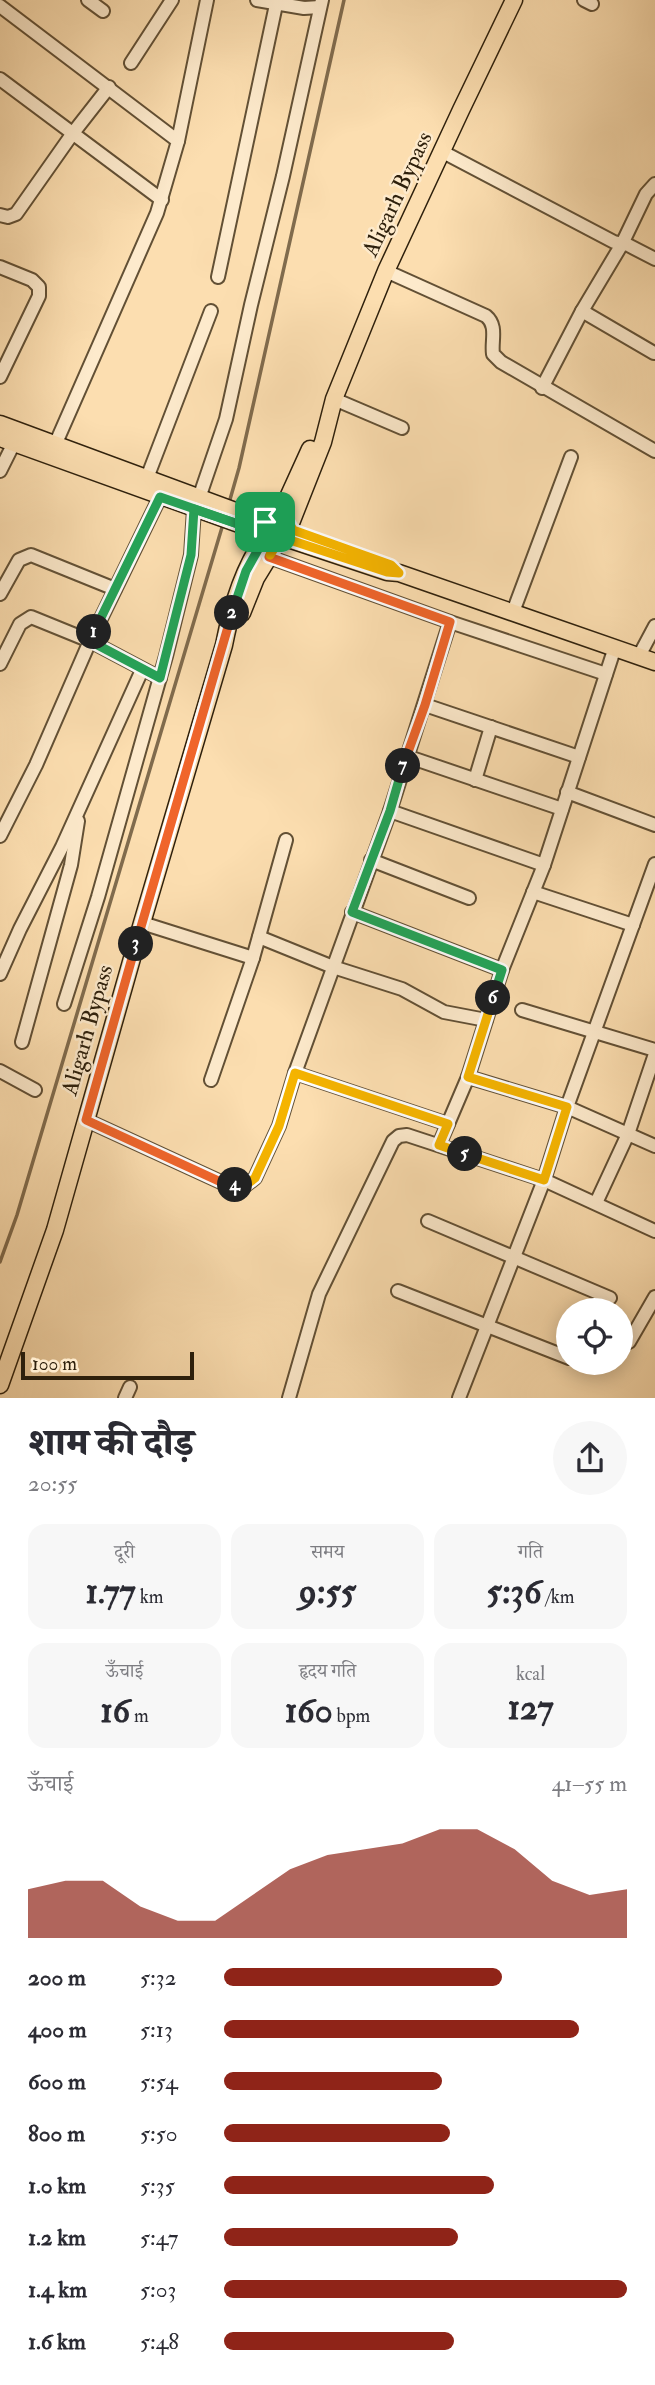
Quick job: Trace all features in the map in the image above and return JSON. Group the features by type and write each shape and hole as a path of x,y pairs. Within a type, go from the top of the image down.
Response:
{"main road":[{"name":"Aligarh Bypass","path":"0,1385 46,1259 224,645 236,626 272,532 323,443 333,405 386,271 514,0"},
{"path":"0,424 11,437 160,497 203,506"},
{"path":"11,437 55,445 147,478 203,506 272,532 655,662"}],"street":[{"path":"88,0 103,11"},
{"path":"131,63 172,0"},
{"path":"55,445 162,201 178,141 207,0"},
{"path":"64,1004 102,884 160,678 226,419 321,4 257,0"},
{"path":"218,277 276,2"},
{"path":"0,6 178,141"},
{"path":"0,79 162,201"},
{"path":"0,215 8,217 16,214 109,88"},
{"path":"441,151 530,200 655,259"},
{"path":"542,388 582,311 622,244 646,194 655,184"},
{"path":"0,267 32,279 38,287 38,296 0,377"},
{"path":"386,271 486,316 491,320 494,329 494,354 501,362 655,452"},
{"path":"147,478 211,311"},
{"path":"582,311 654,352"},
{"path":"333,405 402,428"},
{"path":"0,471 11,437"},
{"path":"513,612 571,457"},
{"path":"0,836 36,765 90,641 160,497"},
{"path":"272,532 450,622 606,674"},
{"path":"0,594 19,560 31,555 115,589"},
{"path":"0,664 20,624 31,617 90,641 160,678"},
{"path":"86,1120 223,1183 246,1185 255,1178 279,1126 295,1073 390,811 450,622"},
{"path":"639,656 655,626"},
{"path":"439,1145 468,1077 502,970 544,864 615,647"},
{"path":"0,974 9,950 79,811 142,670"},
{"path":"425,705 579,757"},
{"path":"475,779 491,727"},
{"path":"406,756 562,809"},
{"path":"567,792 655,825"},
{"path":"22,1042 71,866 79,811"},
{"path":"390,811 544,864"},
{"path":"211,1080 253,958 286,840"},
{"path":"371,860 469,898"},
{"path":"459,1398 544,1180 594,1030 655,864"},
{"path":"533,891 633,925"},
{"path":"352,912 502,970"},
{"path":"142,923 253,958"},
{"path":"259,937 333,967 402,989 444,1012 486,1020"},
{"path":"522,1010 594,1030 655,1052 628,1134 596,1203"},
{"path":"0,1071 35,1090"},
{"path":"295,1073 448,1124"},
{"path":"468,1077 567,1107 655,1146"},
{"path":"289,1398 319,1294 393,1141 399,1136 407,1135 544,1180 655,1231"},
{"path":"429,1222 610,1298"},
{"path":"398,1291 556,1353"},
{"path":"633,1335 655,1297"}],"waterway":[{"path":"229,503 344,0"},
{"path":"0,1262 17,1215 223,524"}],"route":[{"path":"265,522 261,532 194,509 191,555 160,678 90,641 160,497 261,532 264,539 246,571 228,624 86,1120 223,1183 246,1185 255,1178 279,1126 295,1073 448,1124 439,1145 544,1180 567,1107 468,1077 502,970 352,912 390,811 450,622 269,557 275,547 290,540 387,572 399,573 391,565 293,530 286,517 273,516 265,522"}]}
